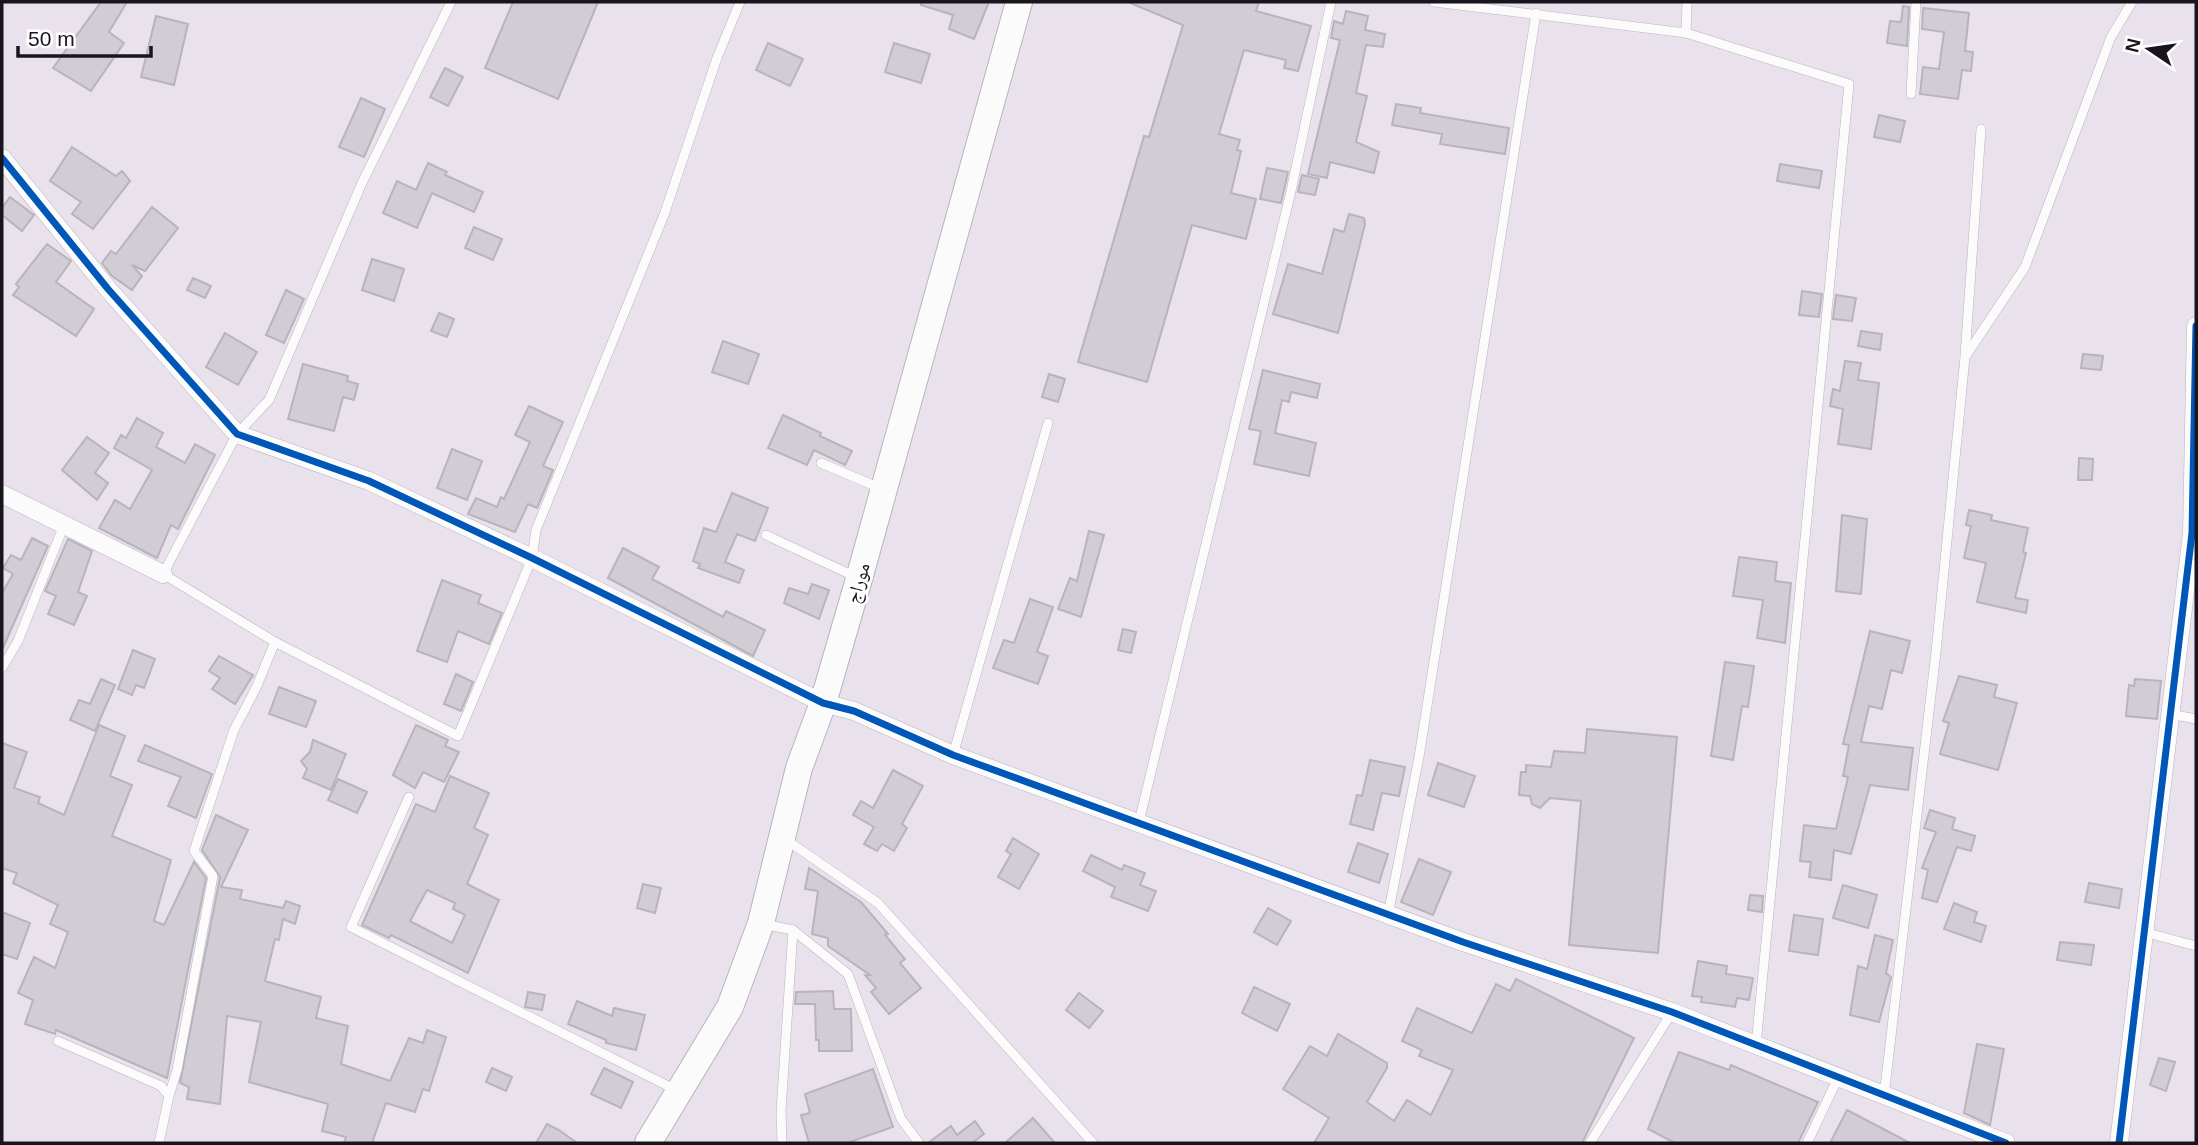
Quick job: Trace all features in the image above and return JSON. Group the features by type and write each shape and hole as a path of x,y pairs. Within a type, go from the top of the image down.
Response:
{"main road":[{"name":"موراج","path":"648,1143 730,1007 761,923 780,836 799,768 823,703 859,579 1019,2"}],"street":[{"path":"2,158 108,289 237,435 369,481 532,558 823,703 854,711 953,755 1388,915 1672,1012 2006,1143"},
{"path":"2119,1143 2194,534 2196,326"},
{"path":"2,494 163,574"}],"lane":[{"path":"451,2 361,185 269,400 237,435 163,574 275,642 458,736 532,558 536,530 664,215 717,58 740,2"},
{"path":"1139,822 1291,191 1331,2"},
{"path":"1433,2 1509,5 1536,13 1686,33 1849,84 1756,1047"},
{"path":"1686,33 1687,2"},
{"path":"1911,94 1916,2"},
{"path":"1965,357 2025,267 2111,37 2132,2"},
{"path":"1388,915 1419,757 1536,13"},
{"path":"1884,1096 1936,652 1965,357 1981,129"},
{"path":"953,755 1048,423"},
{"path":"821,463 883,489"},
{"path":"2,668 18,641 64,525"},
{"path":"766,535 859,579"},
{"path":"159,1143 177,1070 213,876 194,851 234,730 256,688 275,642"},
{"path":"2170,714 2196,719"},
{"path":"410,797 351,928 681,1092"},
{"path":"780,836 878,903 1093,1143"},
{"path":"761,923 793,930 848,974 901,1119 919,1143"},
{"path":"782,1143 781,1111 793,930"},
{"path":"2144,932 2196,946"},
{"path":"1590,1143 1672,1012"},
{"path":"58,1041 161,1086 169,1096"},
{"path":"1808,1143 1838,1078"}],"building":[{"path":"101,2 127,2 109,32 124,43 91,91 53,68"},
{"path":"513,2 598,2 558,99 485,68"},
{"path":"921,2 989,2 974,39 949,29 953,15 921,5"},
{"path":"1128,2 1259,2 1256,11 1311,26 1298,71 1284,68 1286,60 1244,50 1219,134 1240,140 1237,150 1241,151 1231,193 1256,199 1246,239 1192,225 1147,382 1078,362 1144,136 1149,137 1183,25"},
{"path":"1903,6 1909,7 1907,46 1887,43 1890,21 1901,22"},
{"path":"1923,8 1969,13 1965,51 1973,52 1971,71 1962,70 1958,99 1920,94 1923,67 1939,69 1944,32 1922,29"},
{"path":"1346,11 1368,16 1365,30 1385,34 1383,47 1366,45 1356,93 1367,96 1356,142 1379,152 1374,173 1330,162 1327,178 1308,174 1340,40 1331,38 1334,21 1343,24"},
{"path":"156,16 188,24 174,85 141,77"},
{"path":"768,43 803,59 790,86 756,70"},
{"path":"894,43 930,54 921,83 885,72"},
{"path":"445,68 463,77 448,106 430,97"},
{"path":"361,98 385,109 364,157 339,147"},
{"path":"1396,104 1421,108 1420,113 1509,128 1505,154 1440,144 1442,134 1392,125"},
{"path":"1879,115 1905,121 1900,142 1874,137"},
{"path":"72,147 116,176 122,171 130,181 93,229 72,214 81,202 50,181"},
{"path":"428,163 447,172 445,175 483,192 474,212 432,193 417,228 383,213 397,181 416,190"},
{"path":"1780,164 1822,171 1819,188 1777,181"},
{"path":"1267,168 1288,172 1281,203 1260,199"},
{"path":"1302,175 1319,179 1315,195 1298,192"},
{"path":"10,197 34,215 22,231 2,215 2,208"},
{"path":"152,207 178,228 145,271 132,265 142,276 132,290 112,276 102,263 111,251 116,254"},
{"path":"1349,214 1364,218 1365,224 1338,333 1273,314 1288,264 1322,274 1334,229 1344,232"},
{"path":"474,227 502,239 493,260 465,248"},
{"path":"47,244 71,261 56,282 94,309 76,336 13,295 19,287 16,284"},
{"path":"372,259 404,269 394,301 362,290"},
{"path":"193,278 211,286 205,298 187,290"},
{"path":"286,290 304,299 284,343 266,335"},
{"path":"1802,291 1822,294 1819,317 1799,315"},
{"path":"1836,295 1856,298 1852,321 1833,319"},
{"path":"439,313 454,319 447,337 431,331"},
{"path":"1861,331 1882,334 1880,350 1858,346"},
{"path":"225,333 257,352 238,385 206,367"},
{"path":"723,341 759,354 748,384 712,372"},
{"path":"2083,354 2103,356 2101,370 2081,368"},
{"path":"1845,361 1861,363 1858,380 1879,383 1871,449 1838,444 1843,409 1830,406 1833,389 1840,391"},
{"path":"303,364 348,376 347,381 358,384 354,400 343,397 334,431 288,419"},
{"path":"1263,370 1320,384 1317,398 1291,392 1289,402 1282,400 1275,433 1316,443 1309,476 1254,464 1261,431 1249,429"},
{"path":"1049,374 1065,379 1058,402 1042,397"},
{"path":"529,406 563,422 543,466 553,470 537,508 528,504 515,532 468,514 476,498 497,507 501,497 504,499 530,442 515,435"},
{"path":"783,415 852,451 845,465 814,450 807,465 768,448"},
{"path":"137,418 163,433 156,447 185,463 195,444 215,455 178,529 171,525 157,558 99,528 115,500 130,509 152,470 114,448 121,435 126,438"},
{"path":"87,437 109,453 95,473 108,483 97,500 62,470"},
{"path":"452,449 482,461 467,500 437,488"},
{"path":"2079,458 2093,459 2092,480 2078,480"},
{"path":"732,493 768,508 755,541 737,534 725,562 744,570 739,583 698,568 700,564 693,561 704,528 716,532"},
{"path":"1969,510 1992,515 1991,520 2028,528 2023,552 2026,553 2015,598 2028,600 2026,613 1977,602 1986,563 1964,558 1971,526 1966,525"},
{"path":"1842,515 1867,519 1861,594 1836,591"},
{"path":"1089,531 1104,535 1081,617 1058,609 1070,578 1077,581"},
{"path":"32,538 48,546 2,650 2,593 13,574 3,568 11,555 21,560"},
{"path":"68,539 92,551 78,592 87,596 74,625 48,614 56,596 45,591"},
{"path":"623,548 659,567 652,579 723,617 726,611 765,630 753,656 608,578"},
{"path":"1739,557 1777,562 1775,581 1791,583 1785,643 1757,638 1763,600 1733,596"},
{"path":"442,580 481,595 478,603 502,613 489,644 458,631 447,662 417,651"},
{"path":"812,584 829,590 819,619 784,603 789,588 808,594"},
{"path":"1030,599 1053,607 1037,652 1048,656 1038,684 993,668 1004,640 1014,643"},
{"path":"1123,629 1136,632 1131,653 1118,650"},
{"path":"1870,631 1910,641 1902,673 1891,670 1882,709 1869,706 1861,742 1913,748 1908,790 1870,785 1851,854 1834,850 1831,880 1809,877 1811,862 1800,861 1804,825 1836,829 1848,777 1843,776 1849,745 1843,744"},
{"path":"133,650 155,659 144,688 136,685 132,695 118,689"},
{"path":"219,656 253,675 235,704 212,689 220,678 209,671"},
{"path":"1725,662 1754,666 1748,707 1742,706 1733,760 1711,756"},
{"path":"456,674 473,682 461,711 444,704"},
{"path":"1959,676 1997,685 1994,697 2017,703 1998,770 1940,754 1949,723 1943,721"},
{"path":"101,679 115,685 95,731 70,720 79,700 90,704"},
{"path":"2135,679 2161,681 2157,719 2126,716 2129,685 2134,686"},
{"path":"279,687 316,701 306,727 269,714"},
{"path":"99,725 125,736 110,776 132,785 112,836 171,860 154,921 164,925 194,862 206,878 167,1078 56,1030 55,1034 25,1024 33,1000 18,993 34,957 55,968 68,932 50,924 58,905 13,883 17,873 2,868 2,743 27,752 14,788 40,797 38,803 64,815"},
{"path":"416,725 448,740 445,746 459,752 444,782 423,772 415,788 393,775"},
{"path":"1587,729 1677,737 1658,953 1569,945 1581,801 1550,798 1540,808 1532,804 1530,796 1519,795 1521,772 1526,772 1526,765 1551,767 1554,751 1585,753"},
{"path":"313,740 346,754 331,790 303,778 307,769 301,761 310,752"},
{"path":"145,745 212,774 196,818 168,806 181,777 138,761"},
{"path":"1370,760 1405,767 1399,796 1382,793 1373,830 1350,824 1357,795 1362,796"},
{"path":"1438,763 1475,776 1464,807 1428,795"},
{"path":"893,770 923,786 902,824 907,828 894,851 882,844 877,851 864,844 874,827 853,815 861,801 873,808"},
{"path":"450,776 489,793 474,828 488,835 467,884 499,900 468,973 391,935 389,938 362,925 416,804 435,812","holes":["427,890 455,903 453,909 465,915 452,943 410,921"]},
{"path":"338,779 367,792 357,813 328,800"},
{"path":"1930,810 1955,818 1952,829 1975,836 1971,851 1957,847 1937,902 1922,898 1928,870 1922,868 1936,832 1924,828"},
{"path":"216,815 248,830 221,887 242,890 240,899 283,908 286,901 300,906 295,924 283,919 279,940 275,939 265,981 321,997 316,1018 348,1026 341,1064 390,1081 409,1038 423,1043 427,1030 446,1037 429,1091 423,1089 415,1112 386,1103 372,1143 344,1143 346,1137 322,1131 328,1104 249,1082 261,1022 227,1016 220,1104 187,1099 189,1087 180,1083 220,877 202,850"},
{"path":"1013,838 1039,854 1019,889 998,877 1011,854 1006,851"},
{"path":"1358,843 1388,854 1379,883 1348,872"},
{"path":"1091,855 1122,870 1124,865 1145,873 1140,885 1156,891 1148,911 1111,897 1115,887 1083,871"},
{"path":"1419,859 1451,872 1433,915 1401,902"},
{"path":"809,868 861,902 888,934 885,935 905,959 900,963 921,988 889,1014 871,992 876,988 865,975 870,975 828,946 828,938 812,934 818,891 805,889"},
{"path":"2089,883 2122,889 2119,908 2085,902"},
{"path":"643,884 661,888 655,913 637,908"},
{"path":"1843,885 1877,895 1868,928 1833,918"},
{"path":"1750,895 1763,896 1762,912 1748,910"},
{"path":"1954,903 1977,912 1974,922 1986,926 1981,942 1944,929"},
{"path":"1268,908 1291,921 1277,945 1254,932"},
{"path":"2,912 30,923 17,959 2,954"},
{"path":"1794,915 1823,919 1818,955 1789,951"},
{"path":"1875,935 1893,940 1886,973 1891,977 1879,1022 1850,1015 1858,966 1867,969"},
{"path":"2060,942 2094,945 2091,965 2057,960"},
{"path":"1698,961 1727,966 1726,974 1753,978 1749,1000 1737,998 1735,1007 1701,1002 1702,997 1692,996"},
{"path":"1516,979 1634,1038 1582,1143 1314,1143 1329,1118 1283,1089 1310,1046 1327,1056 1338,1034 1387,1063 1387,1068 1367,1102 1394,1121 1407,1100 1431,1115 1453,1070 1419,1056 1422,1050 1402,1041 1417,1008 1472,1033 1496,984 1510,991"},
{"path":"1254,987 1290,1004 1277,1031 1242,1013"},
{"path":"833,991 834,1009 851,1009 852,1051 819,1051 815,1004 795,1004 796,992"},
{"path":"528,992 545,995 542,1010 525,1007"},
{"path":"1079,993 1103,1011 1089,1028 1066,1010"},
{"path":"577,1001 612,1016 614,1008 645,1015 636,1050 606,1043 606,1040 568,1024"},
{"path":"1977,1044 2004,1049 1990,1125 1964,1113"},
{"path":"1679,1052 1729,1070 1731,1065 1818,1102 1798,1143 1675,1143 1648,1129"},
{"path":"2159,1058 2175,1062 2166,1091 2150,1085"},
{"path":"492,1068 512,1077 506,1091 486,1082"},
{"path":"604,1068 633,1082 621,1108 591,1094"},
{"path":"873,1069 893,1127 847,1143 809,1143 801,1115 810,1113 805,1094"},
{"path":"1847,1110 1910,1143 1830,1143"},
{"path":"1033,1118 1055,1143 1005,1143"},
{"path":"975,1121 984,1134 972,1143 928,1143 951,1126 957,1135"},
{"path":"547,1124 559,1130 577,1143 536,1143"}],"cycle path":[{"path":"2,158 108,289 237,434 369,481 532,558 823,703 854,711 953,755 1463,942 1672,1012 2006,1143"},
{"path":"2119,1143 2192,533 2196,326"}]}
